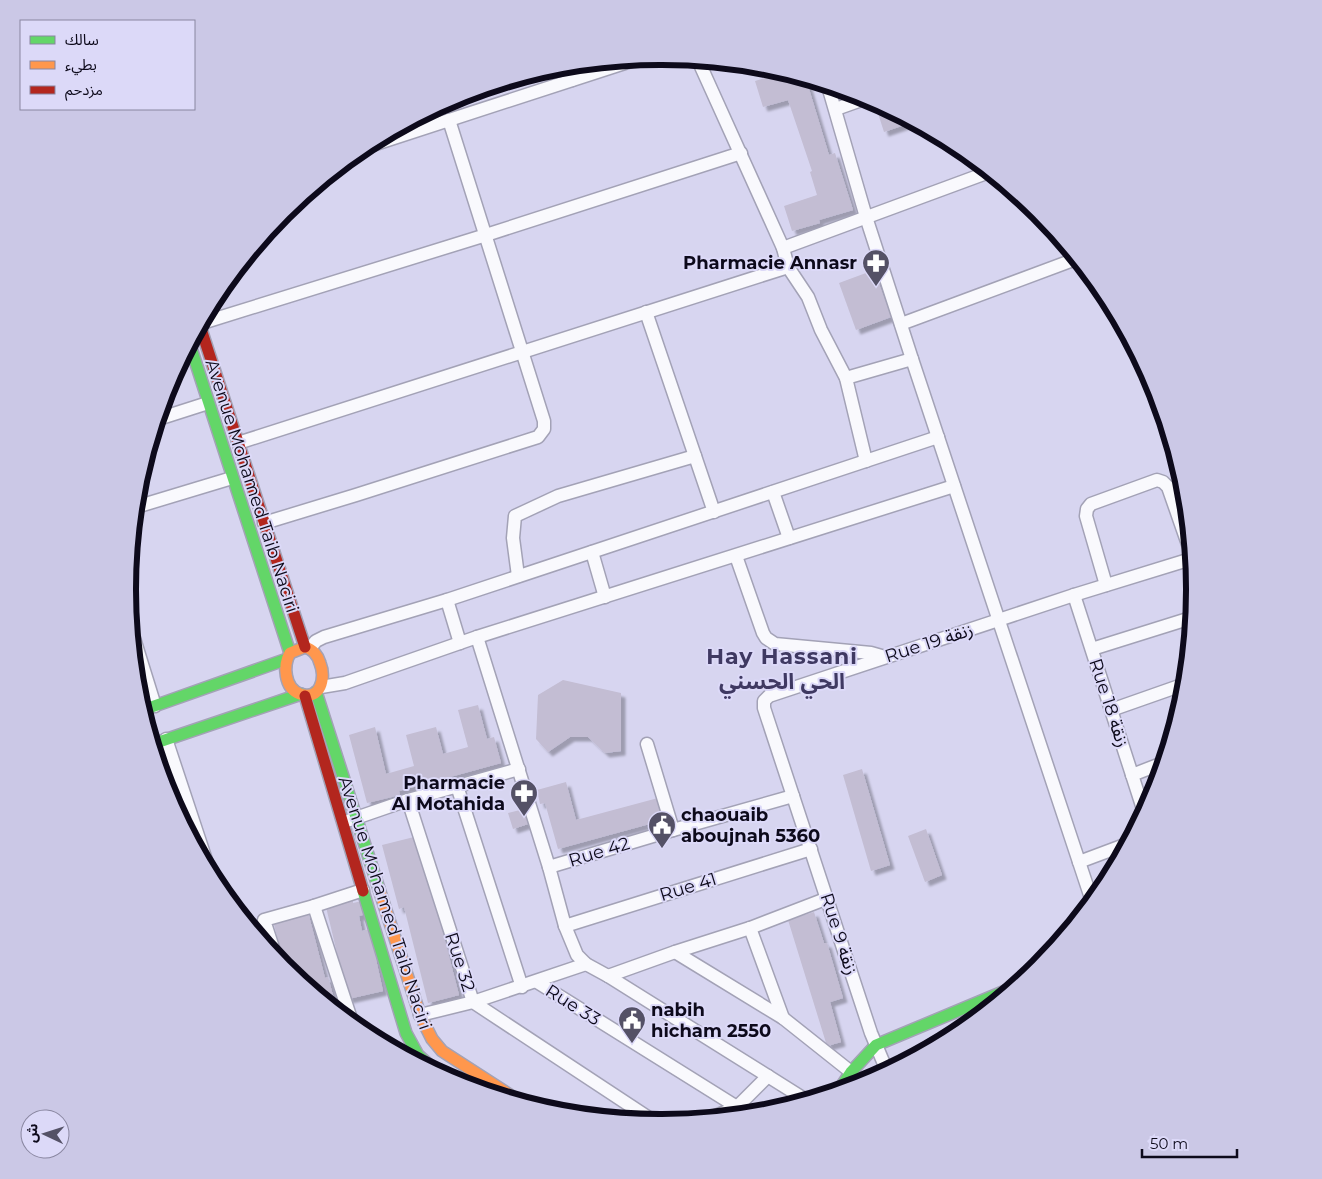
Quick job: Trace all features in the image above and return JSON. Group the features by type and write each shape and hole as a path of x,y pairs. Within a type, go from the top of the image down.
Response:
{"street":[{"path":"395,138 611,67"},
{"path":"701,67 783,248 788,267 808,297 821,330 846,378 866,461"},
{"path":"570,73 572,80"},
{"path":"830,93 866,217 1089,892"},
{"path":"836,109 855,102"},
{"path":"264,522 356,495 538,436 544,429 544,420 449,120"},
{"path":"211,321 741,154"},
{"path":"783,248 982,175"},
{"path":"901,324 1070,261"},
{"path":"238,443 788,267"},
{"path":"646,312 714,512"},
{"name":"Avenue Mohamed Taib Naciri","path":"204,333 238,443 307,647"},
{"name":"Avenue Mohamed Taib Naciri","path":"193,354 289,656"},
{"path":"846,378 912,359"},
{"path":"166,417 208,403"},
{"path":"303,695 292,688 285,666 289,656 297,648 307,647 324,637 447,600 938,437"},
{"path":"518,576 513,538 515,516 558,496 695,456"},
{"path":"144,505 232,478"},
{"path":"1106,585 1086,516 1087,509 1091,504 1157,480 1163,482 1168,487 1181,525"},
{"path":"159,742 319,689 344,683 477,637 954,486"},
{"path":"773,492 789,538"},
{"path":"592,552 606,597"},
{"path":"736,556 763,633 770,642 885,657"},
{"name":"Rue 19 زنقة","path":"793,796 764,708 766,698 885,657 1184,560"},
{"name":"Rue 18 زنقة","path":"1074,595 1140,801"},
{"path":"447,600 460,643"},
{"path":"1092,649 1184,620"},
{"path":"477,637 549,867 565,926 578,955 586,964 799,1095"},
{"path":"307,647 318,657 322,667 324,679 319,689"},
{"path":"150,708 289,656"},
{"path":"1111,710 1176,687"},
{"name":"Avenue Mohamed Taib Naciri","path":"319,689 357,818 427,1034 442,1051 499,1088"},
{"name":"Avenue Mohamed Taib Naciri","path":"303,695 411,1050"},
{"path":"166,739 190,819"},
{"path":"647,744 673,830"},
{"path":"1132,776 1155,766"},
{"path":"343,823 408,800 519,769"},
{"name":"Rue 33","path":"457,786 522,986"},
{"name":"Rue 42","path":"549,867 793,796"},
{"name":"Rue 9 زنقة","path":"793,796 876,1045 884,1064"},
{"name":"Rue 32","path":"408,800 473,1002 642,1113"},
{"path":"1079,862 1117,848"},
{"name":"Rue 41","path":"565,926 811,849"},
{"path":"270,938 264,920 363,890"},
{"path":"608,976 674,952 750,928 828,898"},
{"path":"314,906 348,1010"},
{"path":"750,928 783,1018"},
{"path":"674,952 783,1018 850,1072"},
{"path":"420,1016 537,982 586,964"},
{"name":"Rue 33","path":"537,982 737,1107"},
{"path":"845,1080 850,1072 876,1045 989,999"},
{"path":"731,1110 737,1107 768,1076"}],"building":[{"path":"770,77 808,86 829,155 835,153 853,210 819,220 820,223 792,231 784,206 817,195 810,172 812,171 788,100 763,107 755,81"},
{"path":"878,112 904,125 884,132"},
{"path":"874,270 891,317 856,330 839,283"},
{"path":"563,680 621,693 621,751 605,753 588,737 570,737 548,752 536,739 538,695"},
{"path":"478,705 487,739 494,737 501,763 399,791 400,795 367,803 349,735 375,727 386,774 414,766 406,735 436,727 443,754 468,747 458,710"},
{"path":"862,769 890,865 871,871 843,775"},
{"path":"566,782 576,820 658,798 664,820 558,849 545,803 540,804 537,790"},
{"path":"524,809 528,824 513,829 508,813"},
{"path":"926,829 942,875 925,882 908,836"},
{"path":"418,836 459,995 428,1003 404,907 399,909 382,845"},
{"path":"353,901 353,903 362,901 366,914 359,916 362,931 373,928 377,964 383,991 348,999 326,907"},
{"path":"308,912 325,978 328,977 334,1000 315,984 280,950 273,921"},
{"path":"814,912 824,943 827,943 843,998 830,1002 841,1042 827,1046 788,920"}],"traffic: fast":[{"path":"193,354 290,653"},
{"path":"150,707 287,659"},
{"path":"316,692 379,889"},
{"path":"159,742 301,694"},
{"path":"363,891 406,1033 417,1054"},
{"path":"846,1080 876,1045 991,997"}],"traffic: slow":[{"path":"305,647 313,651 322,669 320,687 313,694 307,695 295,691 286,676 286,664 290,653 305,647"},
{"path":"379,889 420,1015 432,1039 442,1051 499,1088"}],"traffic: jam":[{"path":"203,335 305,647"},
{"path":"305,696 363,891"}],"place":[{"name":"Pharmacie Annasr","path":"876,287"},
{"name":"Pharmacie Al Motahida","path":"524,817"},
{"name":"chaouaib aboujnah 5360","path":"662,849"},
{"name":"nabih hicham 2550","path":"632,1044"}],"district":[{"name":"Hay Hassani الحي الحسني","path":"782,668"}]}
